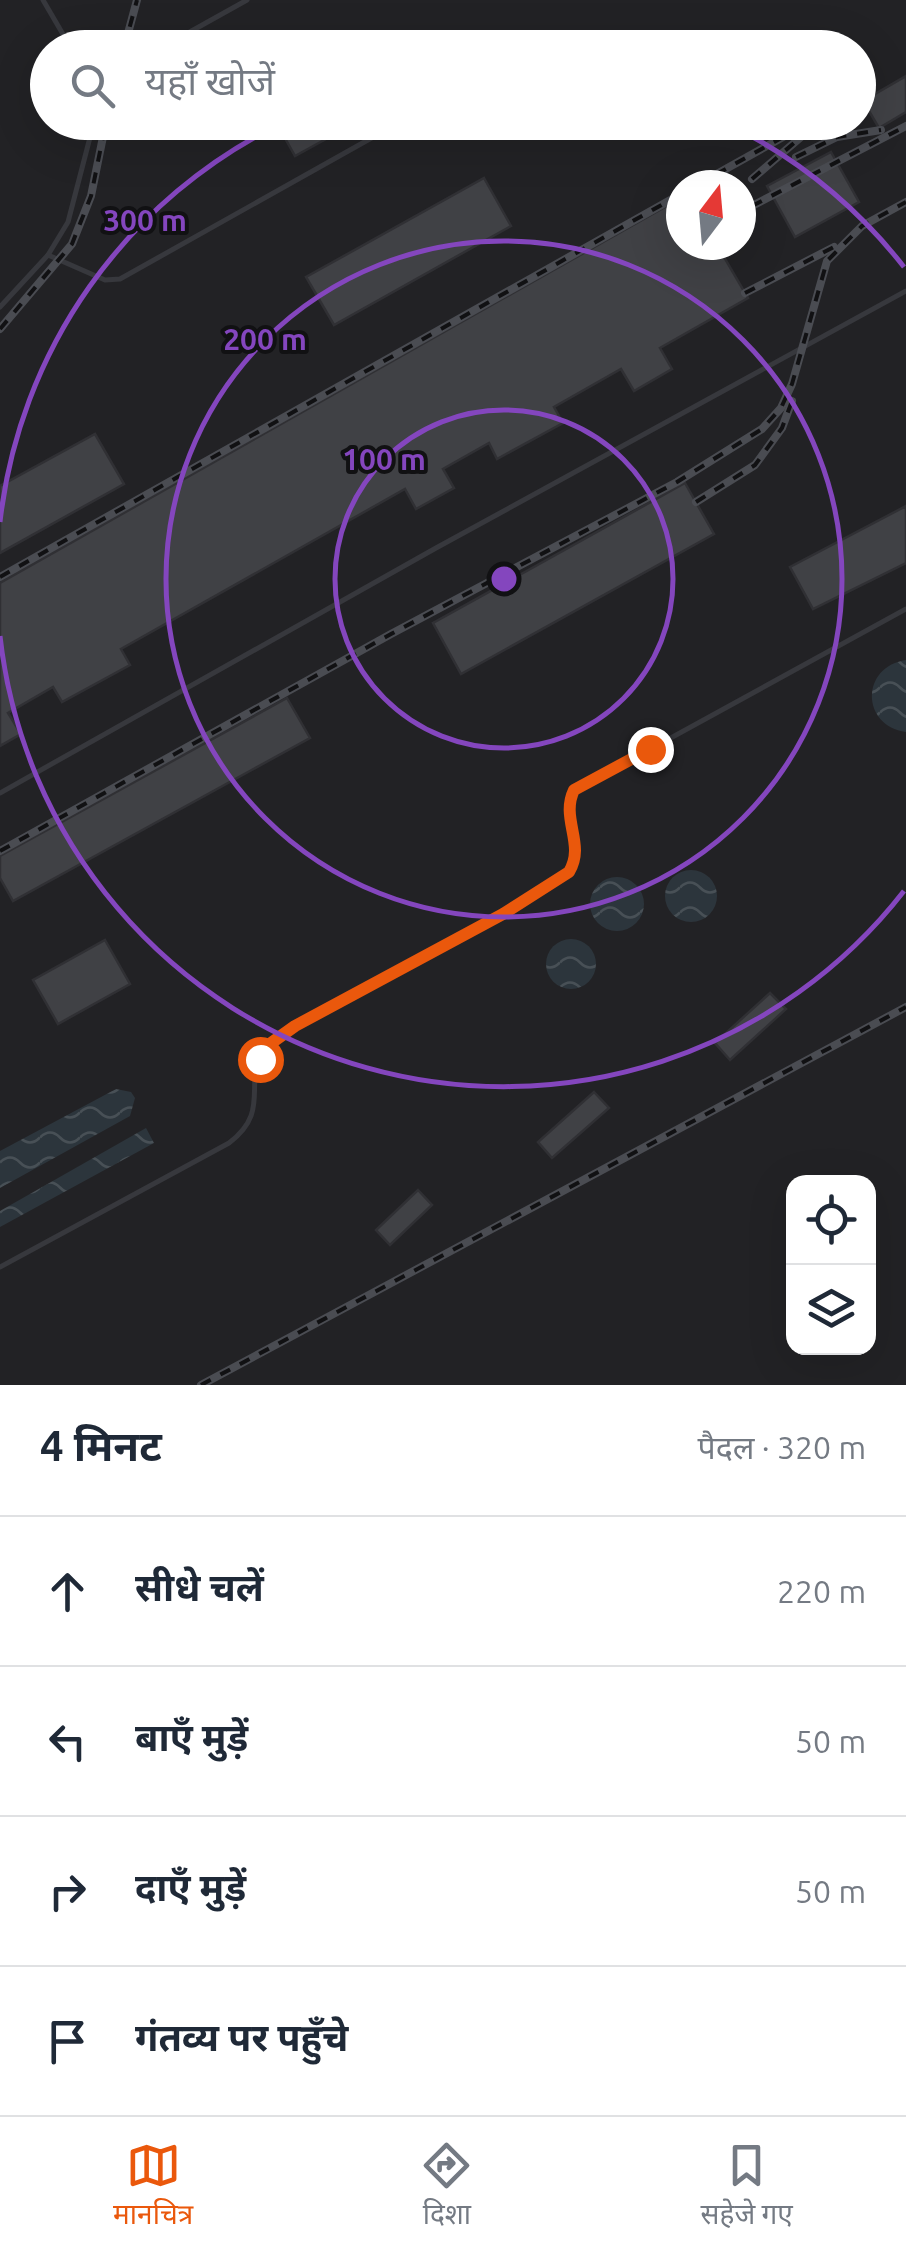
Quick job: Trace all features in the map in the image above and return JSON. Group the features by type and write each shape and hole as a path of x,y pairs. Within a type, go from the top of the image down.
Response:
{"lane":[{"path":"43,0 60,30"},
{"path":"193,30 246,0"},
{"path":"0,307 48,255 68,222 89,140"},
{"path":"48,255 105,280 127,277 368,140"},
{"path":"0,793 906,291"},
{"path":"0,1267 229,1143 246,1130 256,1101 260,1059 267,1046 295,1026 503,914 569,872 576,860 576,840 568,822 568,803 574,790 906,609"}],"shaded area":[{"path":"0,0 906,0 906,1385 0,1385"}],"water":[{"path":"906,660 906,732 881,719 872,696 880,673"},
{"path":"691,870 709,878 717,896 709,914 691,922 673,914 665,896 673,878"},
{"path":"617,877 636,885 644,904 636,923 617,931 598,923 590,904 598,885"},
{"path":"571,939 588,947 596,964 588,981 571,989 554,981 546,964 554,947"},
{"path":"116,1089 131,1092 135,1098 130,1116 0,1188 0,1151"},
{"path":"146,1128 154,1143 0,1227 0,1211"}],"building":[{"path":"906,76 906,112 879,128 876,93"},
{"path":"286,140 324,140 295,156"},
{"path":"831,152 859,202 795,237 767,186"},
{"path":"484,178 511,226 334,325 306,277"},
{"path":"666,206 666,260 726,260 748,298 660,348 672,369 634,391 621,369 554,407 563,423 497,459 489,443 443,469 454,488 416,509 405,489 121,649 130,665 62,702 53,687 8,713 21,734 0,746 0,583"},
{"path":"95,434 124,484 0,553 0,486"},
{"path":"685,483 714,534 461,674 433,623"},
{"path":"906,506 906,563 813,609 790,567"},
{"path":"287,698 310,738 13,901 0,878 0,856"},
{"path":"105,940 130,984 58,1024 33,980"},
{"path":"770,993 786,1009 730,1060 715,1043"},
{"path":"594,1092 609,1108 552,1158 538,1142"},
{"path":"418,1190 432,1205 390,1245 376,1230"}],"railway":[{"path":"129,30 137,0"},
{"path":"756,204 906,126"},
{"path":"876,131 881,130"},
{"path":"0,329 72,244 91,196 102,140"},
{"path":"724,170 778,140"},
{"path":"756,176 798,140"},
{"path":"796,157 831,140"},
{"path":"0,577 666,202"},
{"path":"0,851 391,634 677,482 762,429 781,408 792,384 827,261 862,226 906,202"},
{"path":"745,293 834,247"},
{"path":"696,502 755,465 782,428 792,401"},
{"path":"201,1385 906,1007"}],"route":[{"path":"260,1059 267,1046 295,1026 503,914 569,872 576,860 576,840 568,822 568,803 574,790 650,749"}]}
